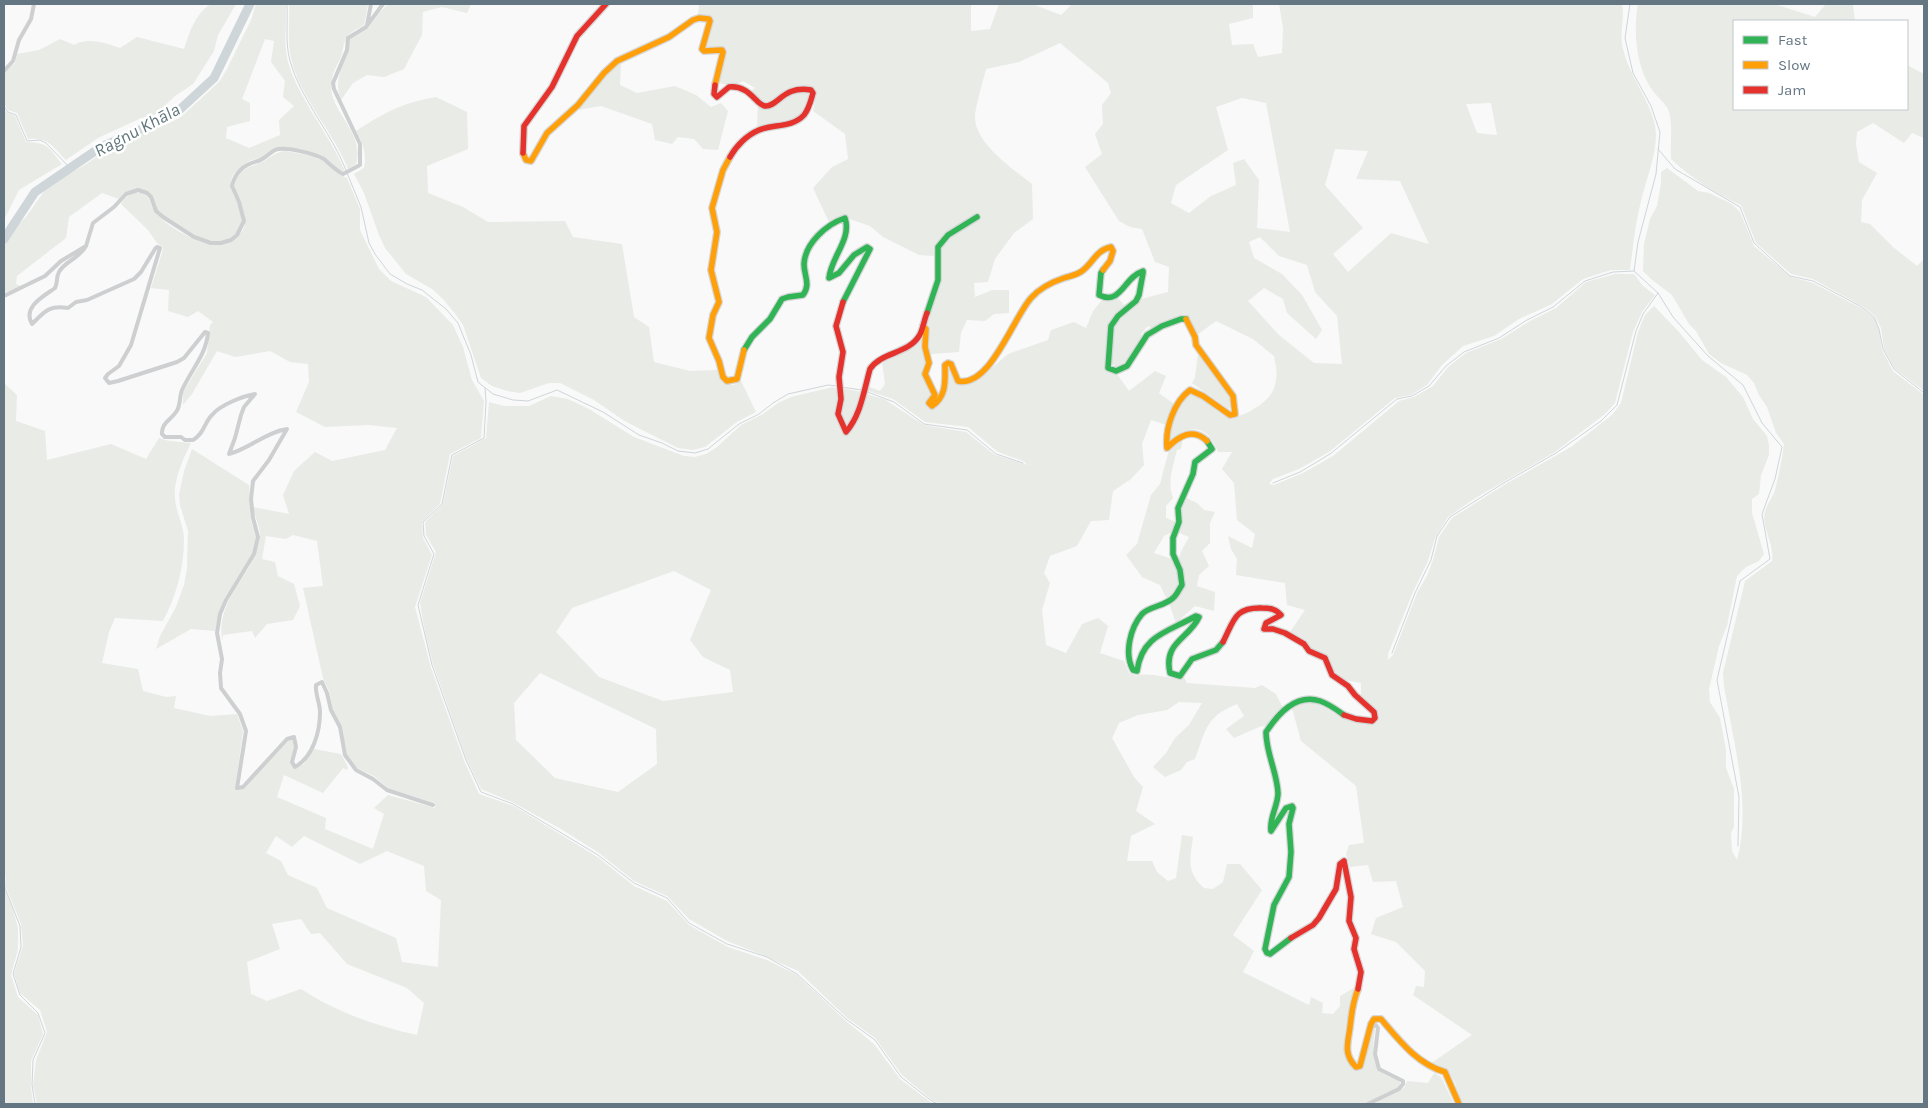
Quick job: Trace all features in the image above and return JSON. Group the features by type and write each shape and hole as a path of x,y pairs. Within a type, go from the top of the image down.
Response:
{"street":[{"path":"4,71 13,61 19,40 31,19 34,4"},
{"path":"366,27 371,4"},
{"path":"383,4 366,27 348,38 347,50 333,83 339,102 360,144 360,165 343,174 322,158 282,149 275,150 260,160 248,164 236,174 232,186 242,211 244,221 242,229 238,235 221,243 203,241 194,237 156,211 147,193 138,190 126,194 114,207 93,223 83,252 60,270 56,288 29,311 28,318 32,324 54,306 68,308 76,302 86,300 134,279 141,272 155,249 157,247 160,248 131,345 119,366 108,374 106,378 109,383 177,362 184,358 206,332 208,336 204,351 181,392 175,414 163,425 162,434 165,437 180,437 185,440 193,440 198,437 212,414 241,396 255,394 244,408 229,454 239,452 268,435 288,429 269,460 253,481 251,499 258,537 254,554 226,600 220,614 217,633 222,659 220,673 221,688 240,714 246,731 236,788 243,786 287,740 294,737 296,747 292,762 295,767 302,763 312,749 320,711 316,685 322,682 328,693 331,710 340,727 345,755 356,770 388,790 433,805"},
{"path":"606,4 577,36 548,93 524,126 523,152 526,160 531,161 534,158 547,133 578,106 610,66 669,37 685,25 700,18 709,19 710,21 702,49 704,51 722,50 723,52 715,80 714,94 716,97 726,89 736,87 766,106 771,105 781,94 787,91 806,88 811,90 812,93 809,106 803,116 788,124 759,130 736,146 723,170 713,200 712,208 717,232 711,270 719,302 713,315 709,338 719,361 723,377 727,381 736,379 740,373 742,353 745,346 773,315 780,301 784,298 803,295 806,292 808,285 805,259 823,230 844,218 848,224 843,241 830,268 829,278 839,272 848,259 860,250 867,247 870,249 846,294 837,319 837,331 843,352 839,377 841,399 838,414 846,432 850,429 857,413 870,369 874,363 908,347 919,336 938,280 938,247 948,235 977,218"},
{"path":"4,296 45,276 61,261 86,246"},
{"path":"923,326 926,329 925,347 928,358 925,374 935,395 929,403 932,406 945,393 945,365 951,364 958,381 978,378 990,366 1030,299 1037,292 1057,280 1082,272 1098,252 1106,248 1111,247 1113,250 1110,261 1101,273 1099,295 1103,298 1108,298 1122,291 1138,271 1143,271 1144,275 1139,297 1134,304 1114,320 1111,326 1109,356 1106,362 1108,368 1116,371 1127,366 1148,335 1162,326 1186,319 1195,337 1196,344 1233,396 1235,414 1230,415 1203,396 1190,390 1181,397 1176,406 1169,427 1167,448 1181,435 1194,432 1208,441 1212,449 1195,462 1193,474 1178,508 1179,522 1175,530 1172,547 1182,578 1181,589 1173,599 1142,614 1131,633 1129,645 1130,665 1133,670 1137,670 1139,657 1147,644 1161,634 1196,616 1199,618 1197,622 1178,638 1171,649 1168,663 1170,673 1180,676 1189,660 1195,656 1217,650 1222,644 1231,621 1240,613 1253,607 1272,609 1281,615 1266,622 1264,629 1285,632 1304,644 1309,650 1325,658 1332,675 1348,686 1374,712 1375,718 1372,721 1362,721 1348,717 1314,699 1299,700 1282,712 1266,732 1265,738 1278,798 1270,826 1271,831 1286,808 1292,806 1293,808 1289,824 1291,852 1289,877 1274,905 1265,949 1270,954 1288,940 1313,926 1326,902 1336,889 1340,864 1344,861 1351,897 1349,921 1356,938 1354,949 1361,972 1352,1004 1346,1045 1349,1060 1356,1067 1360,1066 1369,1029 1374,1019 1381,1019 1406,1048 1431,1068 1445,1072 1459,1104"},
{"path":"1368,1104 1399,1089 1403,1084 1400,1078 1379,1069 1375,1054 1378,1028 1373,1026 1369,1029"}],"shaded area":[{"path":"211,4 236,4 218,35 214,51 193,84 175,96 154,116 141,118 98,138 66,160 46,141 28,139 17,113 8,110 4,103 4,73 15,63 17,54 39,50 60,39 74,45 91,41 120,48 137,37 184,49 197,18"},
{"path":"256,4 286,4 286,48 288,62 306,103 339,157 345,171 337,168 322,156 291,148 277,148 263,157 249,161 235,172 231,183 242,215 240,228 232,237 222,241 211,241 186,232 158,211 152,197 136,189 124,193 119,199 102,193 69,217 66,238 17,276 16,284 21,286 4,293 4,239 26,217 45,190 56,180 85,165 115,144 181,117 219,82 251,20","holes":["265,39 274,41 271,62 285,81 283,97 294,106 279,120 280,135 249,148 226,138 227,127 250,121 250,103 242,99"]},
{"path":"289,4 368,5 364,25 347,37 332,79 331,90 334,101 351,131 358,152 356,164 348,169 295,72 289,44"},
{"path":"388,4 471,4 467,13 442,7 423,12 422,35 404,69 384,77 367,75 353,83 341,100 338,84 339,77 350,39 369,27"},
{"path":"699,4 971,4 971,31 990,29 999,4 1032,4 1061,15 1072,4 1253,4 1253,18 1229,24 1232,45 1253,44 1258,57 1282,53 1283,28 1279,4 1622,4 1623,49 1626,60 1651,113 1656,134 1653,160 1637,218 1630,270 1611,270 1583,279 1552,304 1519,319 1494,336 1463,346 1442,365 1427,385 1411,395 1395,398 1329,452 1299,469 1273,479 1269,484 1274,485 1303,473 1333,456 1399,401 1414,397 1433,386 1448,367 1466,353 1501,339 1556,308 1586,282 1615,274 1634,274 1643,286 1655,295 1642,312 1633,332 1615,403 1605,414 1555,452 1477,497 1448,517 1435,538 1428,561 1413,592 1388,654 1388,660 1393,655 1417,593 1427,576 1439,537 1452,518 1504,485 1571,447 1612,415 1621,403 1638,332 1645,315 1654,306 1702,360 1726,377 1743,397 1753,419 1767,436 1769,445 1769,455 1761,475 1759,494 1752,499 1752,513 1764,554 1759,561 1746,567 1737,576 1727,626 1719,646 1709,689 1710,702 1720,718 1726,750 1726,768 1734,789 1734,827 1731,833 1732,851 1737,860 1743,817 1742,795 1723,673 1745,581 1772,561 1772,548 1764,517 1766,508 1775,490 1784,444 1776,433 1767,407 1754,383 1747,375 1721,363 1709,354 1672,295 1643,271 1644,244 1650,219 1657,206 1661,172 1667,168 1698,191 1709,193 1732,204 1740,212 1754,246 1791,277 1813,283 1861,308 1874,318 1879,329 1882,350 1893,371 1924,395 1924,1104 1462,1104 1450,1074 1430,1064 1472,1035 1413,995 1416,986 1424,987 1425,971 1396,942 1371,934 1376,918 1403,907 1396,881 1373,882 1368,865 1350,867 1346,854 1349,845 1364,843 1356,786 1301,741 1292,708 1295,703 1315,703 1347,720 1366,723 1374,723 1378,719 1377,709 1361,696 1361,683 1339,678 1334,671 1329,657 1311,650 1306,642 1290,632 1305,610 1287,605 1285,583 1236,575 1237,559 1231,549 1228,536 1252,548 1255,534 1237,520 1234,483 1222,469 1232,452 1218,452 1209,436 1197,429 1176,436 1169,443 1178,408 1181,402 1191,393 1227,417 1245,414 1268,398 1273,391 1277,373 1274,356 1253,339 1216,321 1197,335 1189,317 1184,317 1160,323 1151,328 1148,326 1141,334 1143,339 1129,359 1117,367 1111,364 1111,332 1113,327 1141,299 1168,292 1169,267 1155,262 1142,229 1130,227 1119,221 1085,167 1102,154 1095,134 1103,124 1102,105 1111,93 1108,83 1060,43 1019,62 986,69 975,113 977,128 988,146 1032,184 1033,219 1014,233 995,259 988,282 974,283 975,297 992,290 1009,290 1009,313 994,314 985,321 967,320 961,333 959,352 931,354 927,345 928,328 925,324 938,287 939,252 942,243 980,217 951,231 945,236 934,256 919,255 883,237 870,226 844,217 829,222 813,188 832,167 848,159 845,134 813,111 815,102 814,91 793,87 766,104 750,92 755,88 743,81 737,84 721,84 718,77 725,52 704,49 711,22 698,16","holes":["1242,98 1266,103 1290,232 1257,228 1259,180 1244,159 1233,163 1236,185 1211,196 1189,213 1171,203 1176,185 1228,150 1216,107","1491,103 1497,135 1477,133 1466,104","1335,149 1368,151 1356,179 1400,181 1429,244 1391,233 1348,272 1333,254 1363,228 1325,185","1260,237 1279,256 1307,265 1315,292 1337,316 1342,364 1314,363 1279,335 1248,301 1264,288 1283,299 1287,313 1316,339 1322,330 1302,295 1282,274 1254,258 1249,242"]},
{"path":"1638,4 1774,4 1815,17 1826,4 1853,4 1855,20 1733,20 1733,110 1908,110 1908,66 1924,74 1924,138 1912,133 1904,143 1873,123 1857,132 1856,144 1859,162 1877,173 1862,200 1861,222 1870,224 1893,247 1917,266 1924,259 1924,391 1894,368 1884,349 1881,328 1875,316 1860,305 1813,279 1791,274 1756,243 1741,205 1704,185 1671,159 1669,112 1647,82 1639,61 1636,37"},
{"path":"621,63 620,85 637,93 675,86 696,95 711,107 721,103 728,111 718,150 703,149 694,139 678,137 672,144 655,140 652,124 601,106 578,110 612,69"},
{"path":"806,91 809,101 799,117 757,127 758,104 770,109 786,95"},
{"path":"436,97 467,112 468,149 427,166 428,193 463,207 488,222 565,221 573,237 622,244 634,317 649,327 654,362 690,371 718,370 723,380 734,385 740,379 756,412 737,422 705,447 693,450 678,448 642,430 623,420 594,400 560,383 549,383 520,393 492,386 481,378 463,325 456,315 432,289 406,274 385,248 364,193 354,174 364,168 365,163 364,149 356,131 394,109 413,102"},
{"path":"4,109 15,116 26,142 44,145 51,150 62,164 19,190 4,220"},
{"path":"284,151 299,153 324,161 340,175 347,178 360,209 360,230 379,269 391,281 426,297 453,325 463,347 472,380 484,401 481,438 450,454 440,504 422,522 423,538 432,555 415,607 431,668 465,763 479,794 514,806 599,858 634,886 667,901 689,925 728,947 767,960 797,975 846,1021 874,1044 900,1079 933,1104 37,1104 33,1085 36,1060 47,1032 40,1010 20,993 14,974 23,945 21,924 6,887 4,855 4,383 17,395 16,421 45,431 47,460 111,444 146,459 159,438 191,443 177,477 175,491 183,529 184,551 181,572 172,602 163,621 115,618 109,632 102,663 138,669 143,691 166,697 176,696 174,708 210,716 237,714 243,731 235,789 244,788 288,740 293,740 294,747 290,762 295,769 304,764 314,749 341,754 348,767 347,770 343,768 323,793 284,775 277,797 326,818 325,829 373,849 384,814 374,808 388,795 435,808 435,803 388,788 374,776 357,768 345,754 342,727 333,709 329,691 323,678 303,588 323,586 317,541 293,535 286,539 266,536 262,559 275,562 278,576 294,584 300,606 293,620 267,624 255,638 252,631 223,635 222,640 222,624 230,598 257,551 260,537 253,507 289,514 283,495 294,471 315,452 332,461 385,450 397,428 369,425 325,427 296,412 309,382 308,364 290,362 270,351 235,357 217,351 192,394 183,405 183,392 207,353 210,325 213,322 198,311 188,317 168,311 169,290 151,288 163,247 121,204 130,194 140,193 146,195 153,210 180,232 203,243 227,243 242,231 245,224 245,217 236,196 235,183 237,178 247,168","holes":["276,836 292,847 304,836 360,864 387,851 424,866 426,891 441,900 438,967 402,962 396,938 327,908 317,888 288,875 281,861 266,853","301,919 311,934 320,933 347,964 407,988 424,1003 417,1035 357,1017 328,1005 301,989 267,1001 251,994 247,962 280,949 272,924"]},
{"path":"1117,297 1124,305 1133,300 1112,321 1109,370 1117,374 1129,391 1155,371 1166,376 1159,393 1174,404 1166,425 1151,420 1142,444 1144,465 1131,479 1113,491 1109,520 1091,521 1077,546 1050,556 1044,573 1050,583 1042,610 1046,645 1066,653 1082,624 1098,618 1108,626 1100,653 1124,661 1129,673 1136,676 1184,677 1187,683 1255,688 1262,685 1276,694 1283,708 1268,725 1234,738 1226,729 1244,716 1237,704 1226,709 1218,714 1208,726 1195,759 1187,762 1181,770 1165,777 1153,767 1166,753 1175,738 1189,725 1202,703 1179,702 1167,710 1138,715 1119,723 1112,738 1134,777 1143,787 1136,811 1155,824 1131,836 1127,861 1152,861 1157,872 1168,881 1176,878 1182,835 1193,837 1190,859 1192,871 1194,877 1204,888 1213,889 1223,882 1227,864 1240,864 1262,890 1233,935 1254,951 1243,972 1309,1005 1311,997 1323,1003 1322,1013 1333,1014 1340,1006 1340,996 1357,986 1347,1018 1344,1044 1345,1055 1350,1064 1357,1070 1371,1031 1374,1028 1375,1062 1382,1072 1401,1084 1398,1089 1365,1104 945,1104 933,1101 902,1075 875,1038 846,1017 798,971 727,941 689,919 667,896 634,881 599,853 561,829 512,802 481,789 466,758 433,664 420,603 436,552 426,535 425,522 443,504 453,456 486,438 489,402 504,406 529,406 551,396 568,399 589,409 634,437 684,456 695,457 706,454 717,447 741,425 763,414 778,403 791,397 833,387 838,390 837,409 848,434 859,415 866,394 884,399 924,425 966,432 995,455 1028,465 1023,461 998,452 968,427 925,422 893,399 865,390 867,386 880,391 885,384 882,362 913,347 923,329 927,361 923,371 933,395 928,404 940,402 946,366 948,364 959,382 987,372 1008,354 1048,340 1051,330 1074,322 1086,328 1093,311 1102,300","holes":["674,571 711,590 690,640 703,657 730,670 733,692 663,701 599,677 556,632 572,608","540,673 656,729 657,764 618,792 555,778 516,740 514,703"]},
{"path":"1198,354 1228,394 1231,403 1229,409 1192,383 1195,377"},
{"path":"841,388 862,392 855,413 846,429 840,413"},
{"path":"1183,438 1181,449 1177,450 1171,474 1173,498 1166,506 1166,518 1176,522 1172,532 1164,536 1154,553 1172,559 1179,576 1176,590 1167,600 1160,585 1142,577 1126,555 1137,544 1151,495 1160,484 1169,450"},
{"path":"192,449 249,485 251,521 256,537 253,553 224,599 215,631 191,629 156,649 160,636 176,607 184,585 187,568 188,531 179,495 184,471"},
{"path":"1185,497 1197,503 1204,510 1215,512 1210,523 1210,543 1202,551 1209,566 1199,575 1197,586 1215,592 1214,611 1195,606 1176,623 1169,603 1182,592 1184,587 1179,567 1179,557 1189,537 1177,532 1181,506"},
{"path":"4,888 11,903 18,928 18,949 11,975 18,997 38,1015 43,1034 31,1061 33,1104 4,1104"},
{"path":"1434,1073 1441,1077 1454,1104 1373,1104 1404,1088 1407,1081 1428,1083"}],"waterway":[{"name":"Ragnu Khāla","path":"4,239 35,192 101,147 175,114 214,78 250,4"},
{"path":"287,4 290,61 301,89 340,156 346,170"},
{"path":"1630,4 1625,38 1633,73 1651,106 1660,132 1656,174 1638,242 1634,271 1658,293 1673,317 1708,356 1743,385 1762,423 1782,447 1775,479 1762,514 1770,559 1740,581 1717,680 1739,797 1738,846"},
{"path":"4,106 8,112 16,115 27,141 40,140 46,143 70,168"},
{"path":"1658,149 1675,169 1740,207 1754,243 1790,276 1813,281 1860,306 1874,317 1879,329 1883,349 1894,369 1924,393"},
{"path":"347,173 361,207 369,243 375,254 390,274 422,290 446,309 458,323 471,355 478,382 493,394 513,400 528,401 557,390 603,412 639,435 678,451 695,453 708,449 739,424 759,414 788,394 828,385 837,386"},
{"path":"1273,483 1300,472 1330,454 1397,399 1412,396 1429,386 1446,366 1464,352 1499,338 1527,320 1553,307 1585,281 1613,272 1634,271"},
{"path":"1392,653 1415,593 1431,560 1437,536 1450,517 1556,453 1601,421 1617,405 1636,331 1643,314 1658,293"},
{"path":"841,387 862,390"},
{"path":"485,388 484,438 452,455 442,504 423,522 424,536 434,554 418,605 432,665 466,760 481,792 513,804 598,855 634,883 667,898 689,923 727,944 767,957 797,974 846,1019 875,1040 901,1077 933,1102 939,1104"},
{"path":"865,391 894,402 924,424 967,430 996,454 1023,463"},
{"path":"4,871 5,888 20,926 21,947 13,974 20,995 38,1013 45,1033 33,1060 32,1085 35,1104"}],"traffic: fast":[{"path":"927,313 938,280 938,247 948,235 977,217"},
{"path":"744,350 752,337 770,319 782,299 803,295 807,287 804,264 808,249 818,235 831,225 845,218 846,233 844,241 833,263 829,278 839,273 854,255 867,247 870,249 843,302"},
{"path":"1103,270 1101,273 1099,295 1106,297 1118,294 1131,279 1143,271 1139,295 1136,301 1118,316 1111,326 1108,368 1116,371 1127,366 1147,335 1162,326 1186,319"},
{"path":"1207,441 1212,449 1195,462 1193,474 1178,508 1179,522 1173,538 1173,554 1180,570 1182,585 1170,601 1149,609 1142,614 1134,626 1129,649 1130,664 1133,670 1137,671 1144,649 1150,642 1166,631 1196,616 1199,617 1195,624 1173,647 1170,654 1170,673 1180,676 1192,659 1216,650 1223,642"},
{"path":"1291,938 1270,954 1267,953 1265,949 1274,905 1289,877 1291,852 1289,824 1293,808 1292,806 1286,808 1271,831 1271,821 1278,793 1266,740 1266,732 1282,712 1303,700 1320,701 1330,705 1344,715"}],"traffic: slow":[{"path":"523,153 526,160 531,161 547,133 578,105 604,73 617,61 669,37 693,20 699,18 709,19 710,21 702,49 704,51 722,50 723,52 715,85"},
{"path":"730,157 723,170 712,208 717,232 711,270 719,302 713,315 709,338 719,361 723,377 727,381 737,379 744,350"},
{"path":"923,326 926,329 925,347 929,363 925,374 935,395 929,403 932,406 943,393 945,365 951,364 958,381 970,380 980,374 1000,350 1024,308 1034,295 1050,284 1080,272 1098,254 1111,247 1113,251 1110,261 1103,270"},
{"path":"1186,319 1195,337 1196,345 1233,396 1235,414 1230,415 1203,396 1190,390 1175,408 1169,424 1167,448 1181,437 1191,434 1197,434 1207,441"},
{"path":"1358,989 1352,1008 1347,1048 1349,1058 1356,1067 1360,1066 1371,1024 1374,1019 1381,1019 1417,1057 1445,1072 1459,1104"}],"traffic: jam":[{"path":"523,153 524,126 552,87 577,36 606,4"},
{"path":"715,85 714,94 717,97 729,87 736,87 747,92 765,106 794,91 802,89 811,90 813,93 807,110 799,119 788,124 764,128 755,132 742,141 730,157"},
{"path":"843,302 836,326 843,352 839,377 841,399 838,414 846,432 859,410 870,369 881,359 902,350 914,342 920,334 927,313"},
{"path":"1223,642 1240,613 1253,608 1268,608 1277,611 1281,615 1266,623 1264,629 1273,629 1285,633 1304,644 1309,651 1325,658 1332,675 1348,686 1374,712 1375,718 1372,721 1344,715"},
{"path":"1291,938 1313,925 1319,918 1336,889 1340,864 1344,861 1351,897 1349,921 1356,938 1354,949 1361,972 1358,989"}]}
